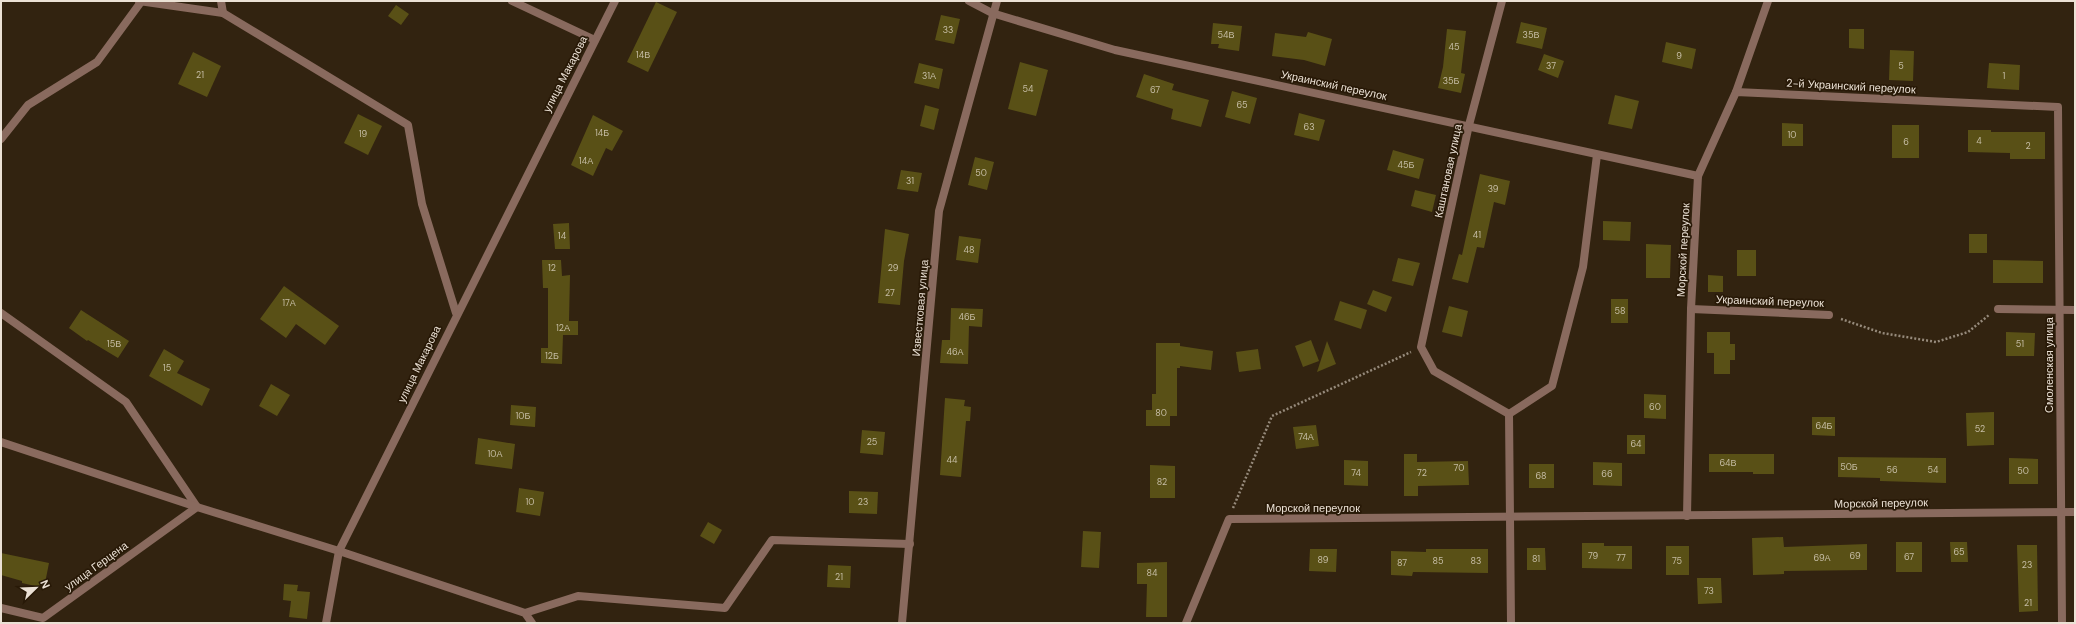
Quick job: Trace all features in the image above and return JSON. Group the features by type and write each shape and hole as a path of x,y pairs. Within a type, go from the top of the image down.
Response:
{"street":[{"path":"221,1 224,13"},
{"path":"512,1 595,40"},
{"name":"улица Макарова","path":"326,623 339,550 456,313 615,1"},
{"name":"Украинский переулок","path":"969,1 992,13 1115,50 1468,125 1698,176"},
{"name":"Известковая улица","path":"902,623 939,211 996,1"},
{"name":"Каштановая улица","path":"1421,347 1468,125 1502,1"},
{"path":"1698,176 1736,92 1768,1"},
{"path":"1,139 28,105 97,62 140,2 224,13 408,125 422,204 456,313"},
{"name":"2-й Украинский переулок","path":"1736,92 2058,107"},
{"name":"Смоленская улица","path":"2058,107 2062,623"},
{"path":"1509,414 1552,386 1583,267 1597,154"},
{"name":"Морской переулок","path":"1687,516 1691,309 1698,176"},
{"name":"Украинский переулок","path":"1691,309 1829,315"},
{"path":"1998,309 2075,310"},
{"path":"1,313 126,402 197,507"},
{"path":"1421,347 1434,371 1509,414"},
{"path":"1509,414 1511,623"},
{"path":"1,442 197,507 339,550 525,613 532,623"},
{"name":"улица Герцена","path":"1,608 43,618 197,507"},
{"name":"Морской переулок","path":"1229,519 1510,518 2075,512"},
{"path":"1186,623 1229,519"},
{"path":"525,613 578,596 725,608 772,540 910,544"}],"path":[{"name":"Украинский переулок","path":"1829,315 1882,333 1936,342 1968,332 1998,309"},
{"path":"1229,519 1272,416 1421,347"}],"building":[{"path":"656,2 677,12 648,72 627,62"},
{"path":"396,5 409,14 401,25 388,16"},
{"path":"941,15 960,19 954,44 935,40"},
{"path":"1521,22 1547,28 1542,49 1516,43"},
{"path":"1213,23 1242,26 1239,51 1218,48 1219,44 1211,44"},
{"path":"1447,29 1466,31 1461,73 1465,74 1461,93 1438,88 1443,67"},
{"path":"1849,29 1864,29 1864,49 1849,48"},
{"path":"1308,32 1332,39 1325,66 1304,60 1272,56 1275,33 1306,37"},
{"path":"1666,42 1696,49 1692,69 1662,62"},
{"path":"1890,50 1914,51 1913,81 1889,80"},
{"path":"193,52 221,66 207,97 178,84"},
{"path":"1544,54 1564,61 1558,78 1538,70"},
{"path":"1020,62 1048,70 1036,116 1008,109"},
{"path":"919,63 943,69 939,89 914,83"},
{"path":"1989,63 2020,65 2019,90 1987,88"},
{"path":"1144,74 1174,84 1172,90 1209,100 1201,127 1171,119 1173,109 1136,97"},
{"path":"1232,91 1257,98 1250,124 1225,117"},
{"path":"1615,95 1639,101 1632,129 1608,124"},
{"path":"925,105 939,109 934,130 920,126"},
{"path":"1299,113 1325,120 1319,141 1294,135"},
{"path":"358,114 382,126 368,155 344,143"},
{"path":"593,115 623,131 612,151 606,148 593,176 571,165"},
{"path":"1782,123 1803,124 1803,146 1782,146"},
{"path":"1892,125 1919,125 1919,158 1892,158"},
{"path":"1968,130 1991,130 1991,132 2045,132 2045,159 2010,159 2010,153 1968,152"},
{"path":"1393,150 1424,159 1419,179 1387,170"},
{"path":"975,157 994,162 987,190 968,185"},
{"path":"901,170 922,173 918,192 897,189"},
{"path":"1480,174 1510,181 1505,205 1494,202 1484,248 1477,247 1468,283 1452,279 1459,254 1462,255"},
{"path":"1415,190 1436,195 1432,212 1411,206"},
{"path":"1603,221 1631,222 1630,241 1603,240"},
{"path":"569,223 570,249 555,249 553,224"},
{"path":"885,229 909,234 904,261 900,305 878,303"},
{"path":"1969,234 1987,234 1987,253 1969,253"},
{"path":"959,236 981,239 978,263 956,260"},
{"path":"1646,244 1671,245 1670,278 1646,278"},
{"path":"1737,250 1756,250 1756,276 1737,276"},
{"path":"1398,258 1420,263 1413,286 1392,281"},
{"path":"542,260 561,260 562,276 570,275 569,321 578,321 578,335 563,335 562,364 541,363 541,348 548,348 548,288 543,288"},
{"path":"1993,260 2043,261 2043,283 1993,283"},
{"path":"1708,275 1723,276 1723,292 1708,292"},
{"path":"284,286 339,326 325,345 296,324 286,338 260,319"},
{"path":"1373,290 1392,297 1386,312 1367,304"},
{"path":"1611,299 1628,299 1628,323 1611,323"},
{"path":"1340,301 1367,310 1361,329 1334,320"},
{"path":"1449,306 1468,311 1462,337 1442,332"},
{"path":"951,308 983,309 982,327 969,326 968,364 940,363 942,340 950,340"},
{"path":"81,310 129,341 118,358 88,340 87,341 69,328"},
{"path":"1707,332 1730,332 1730,344 1735,344 1735,360 1730,360 1730,374 1714,374 1714,353 1707,353"},
{"path":"2006,332 2035,333 2034,356 2006,356"},
{"path":"1311,340 1319,361 1303,367 1295,346"},
{"path":"1327,341 1336,364 1317,372"},
{"path":"1156,343 1180,343 1180,346 1213,351 1211,370 1180,366 1180,368 1177,368 1177,416 1170,416 1170,426 1146,426 1146,410 1152,410 1152,394 1156,394"},
{"path":"164,349 184,361 177,373 210,389 202,406 149,376"},
{"path":"1258,349 1261,369 1239,372 1236,352"},
{"path":"271,384 290,395 277,416 259,406"},
{"path":"1644,394 1666,395 1666,419 1644,418"},
{"path":"945,398 965,400 964,406 971,407 970,421 966,421 961,477 940,475"},
{"path":"511,405 536,407 535,427 510,425"},
{"path":"1994,412 1994,445 1967,446 1966,413"},
{"path":"1812,417 1835,417 1835,436 1812,435"},
{"path":"1316,425 1319,446 1296,449 1293,427"},
{"path":"862,430 885,432 883,455 860,453"},
{"path":"1627,435 1645,435 1645,454 1627,454"},
{"path":"478,438 515,444 512,469 475,464"},
{"path":"1404,454 1417,454 1417,462 1468,461 1469,485 1418,486 1418,496 1404,496"},
{"path":"1709,454 1774,454 1774,474 1753,474 1753,472 1709,472"},
{"path":"1838,457 1946,458 1946,483 1880,481 1880,478 1838,477"},
{"path":"2009,458 2038,459 2038,484 2009,484"},
{"path":"1344,460 1368,461 1368,486 1344,485"},
{"path":"1593,462 1622,463 1622,486 1593,485"},
{"path":"1529,464 1554,464 1554,488 1529,488"},
{"path":"1150,465 1175,466 1175,498 1150,498"},
{"path":"519,488 544,492 540,516 516,512"},
{"path":"849,491 878,492 877,514 849,513"},
{"path":"708,522 722,530 714,544 700,536"},
{"path":"1083,531 1101,532 1099,568 1081,567"},
{"path":"1783,537 1784,547 1867,544 1867,570 1784,571 1784,574 1753,575 1752,538"},
{"path":"1896,542 1922,542 1922,572 1896,572"},
{"path":"1950,542 1967,542 1968,562 1951,562"},
{"path":"1582,543 1604,543 1604,546 1632,546 1632,569 1582,568"},
{"path":"2017,545 2037,545 2038,611 2019,612"},
{"path":"1666,546 1689,546 1689,575 1666,575"},
{"path":"1527,548 1545,548 1546,570 1527,570"},
{"path":"1310,549 1337,549 1336,572 1309,571"},
{"path":"1426,549 1488,549 1488,573 1413,572 1412,576 1391,575 1391,551 1426,552"},
{"path":"1,553 49,563 44,588 22,583 22,581 1,575"},
{"path":"1167,562 1167,617 1146,617 1147,584 1137,584 1137,563"},
{"path":"828,565 851,566 850,588 827,587"},
{"path":"1697,578 1721,578 1722,603 1698,604"},
{"path":"284,584 298,585 297,591 310,592 307,619 289,617 291,601 283,600"}]}
